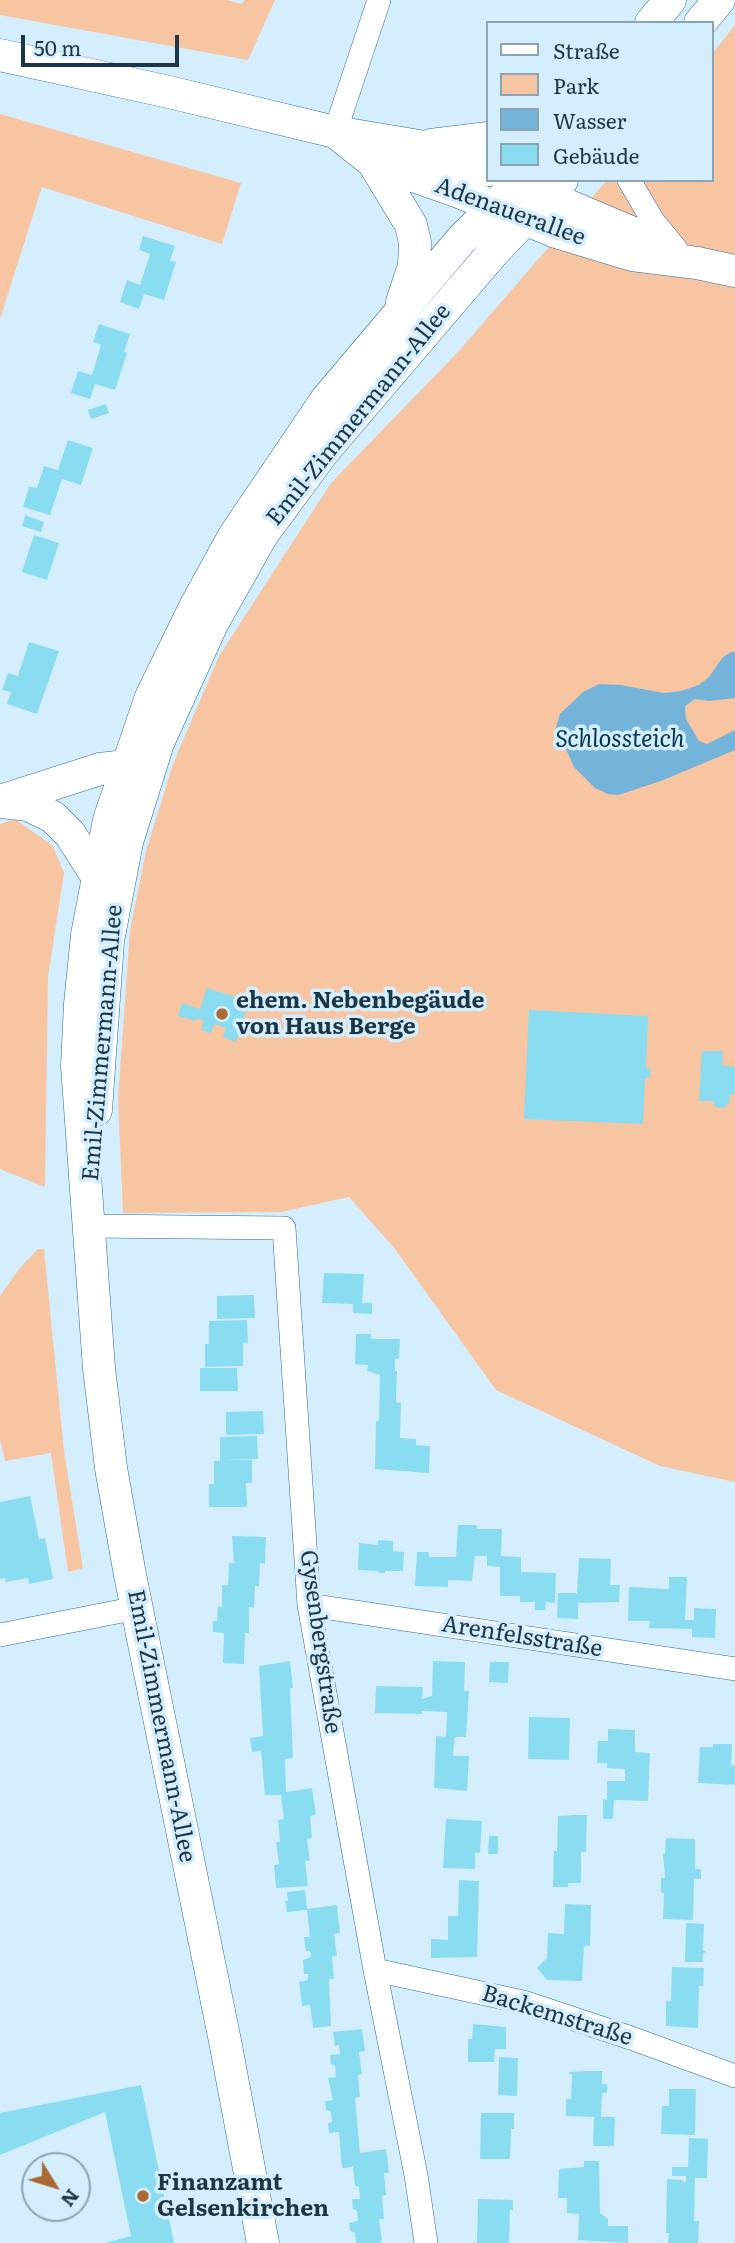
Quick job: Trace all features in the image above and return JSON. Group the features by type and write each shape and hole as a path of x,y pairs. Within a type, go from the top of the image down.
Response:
{"main road":[{"path":"653,21 670,0"},
{"path":"702,21 719,0"},
{"name":"Adenauerallee","path":"0,55 335,132 419,146 486,169"},
{"name":"Adenauerallee","path":"335,132 373,162 486,181"},
{"path":"419,146 486,138"},
{"path":"373,162 411,225 415,242 410,284 396,317"},
{"name":"Adenauerallee","path":"490,182 525,188 636,233 689,259"},
{"name":"Adenauerallee","path":"525,188 523,219 632,255 689,259 735,271"},
{"name":"Emil-Zimmermann-Allee","path":"89,1216 108,941 151,697 195,607 234,536 313,418 461,240 525,188"},
{"name":"Emil-Zimmermann-Allee","path":"263,2243 111,1468 99,1368 77,1066 87,935 109,820 178,695 233,583 277,513 342,428 523,219"},
{"path":"0,801 100,769 138,767"},
{"path":"0,801 29,806 53,817 70,834 97,876"}],"street":[{"path":"335,132 379,0"},
{"path":"630,182 653,221 689,259"},
{"name":"Gysenbergstraße","path":"89,1216 284,1228 309,1605 375,1970 416,2175 426,2243"},
{"name":"Arenfelsstraße","path":"309,1605 735,1669"},
{"path":"0,1635 137,1608"},
{"name":"Backemstraße","path":"375,1970 523,2002 735,2076"}],"green space":[{"path":"0,0 227,0 242,4 244,0 275,0 248,60 0,15"},
{"path":"735,25 735,1482 660,1466 496,1390 395,1249 349,1197 281,1212 123,1213 118,1099 130,930 146,851 173,764 219,656 331,483 457,353 605,182 714,182 714,51"},
{"path":"0,114 241,183 222,244 42,187 0,319"},
{"path":"15,819 53,846 64,873 48,976 45,1187 0,1169 0,824"},
{"path":"38,1249 44,1249 64,1451 83,1568 68,1572 51,1453 5,1461 0,1439 0,1296 19,1269"}],"water":[{"name":"Schlossteich","path":"735,652 735,698 709,701 695,699 685,706 686,719 699,741 707,744 735,730 735,750 661,781 618,795 595,788 574,767 556,727 560,714 583,692 599,684 664,693 681,691 699,685 709,677 723,657"}],"building":[{"path":"143,236 175,246 170,261 176,262 164,300 144,294 139,309 120,302 127,280 140,285 150,254 139,250"},
{"path":"99,324 130,334 115,390 95,384 90,399 71,393 78,371 92,375 101,345 93,342"},
{"path":"106,404 109,413 91,419 88,410"},
{"path":"68,440 93,448 81,485 62,479 50,515 23,507 29,487 37,488 44,466 58,470"},
{"path":"25,515 44,522 41,532 22,526"},
{"path":"34,535 59,543 47,580 22,572"},
{"path":"29,642 59,651 37,714 7,704 11,692 2,690 8,673 18,676"},
{"name":"ehem. Nebenbegäude von Haus Berge","path":"207,988 249,1001 236,1042 223,1037 226,1028 214,1024 211,1033 201,1030 204,1021 178,1016 182,1003 200,1009"},
{"path":"529,1010 648,1016 646,1068 651,1069 650,1078 645,1078 643,1124 524,1119"},
{"path":"702,1051 723,1051 722,1065 735,1067 735,1094 730,1094 729,1103 724,1108 717,1108 712,1101 699,1101"},
{"path":"324,1273 364,1274 362,1303 372,1303 372,1314 353,1313 353,1304 322,1303"},
{"path":"254,1295 255,1318 217,1319 217,1296"},
{"path":"247,1320 248,1343 243,1343 243,1366 205,1367 209,1321"},
{"path":"356,1334 371,1334 371,1339 400,1339 395,1371 396,1402 401,1403 400,1438 416,1439 416,1445 430,1446 429,1473 375,1469 380,1375 367,1371 368,1365 355,1364"},
{"path":"200,1368 237,1368 238,1391 200,1391"},
{"path":"263,1411 264,1434 226,1435 226,1412"},
{"path":"257,1436 258,1459 222,1460 252,1460 252,1483 246,1483 247,1507 209,1507 209,1484 214,1484 214,1461 220,1461 220,1437"},
{"path":"30,1496 39,1539 45,1538 53,1579 29,1584 28,1578 6,1582 5,1578 0,1579 0,1502"},
{"path":"458,1525 477,1525 477,1529 502,1529 501,1556 521,1557 521,1572 556,1573 555,1603 546,1602 545,1610 535,1610 535,1602 520,1602 520,1596 500,1596 500,1567 487,1566 487,1556 475,1556 472,1581 448,1580 448,1587 415,1586 417,1552 429,1552 429,1557 456,1557"},
{"path":"232,1536 266,1537 265,1564 260,1563 254,1608 249,1607 249,1633 245,1633 244,1664 223,1663 224,1633 213,1632 218,1606 222,1607 222,1585 228,1585 229,1563 234,1563"},
{"path":"378,1540 393,1541 393,1551 404,1552 403,1571 378,1573 358,1570 359,1543 378,1545"},
{"path":"579,1558 611,1559 610,1585 620,1585 619,1602 578,1603 578,1619 557,1618 558,1593 577,1593"},
{"path":"669,1577 687,1577 685,1620 694,1620 694,1608 716,1609 715,1638 692,1637 692,1629 649,1628 650,1621 628,1621 629,1587 669,1589"},
{"path":"290,1661 293,1688 290,1688 293,1758 285,1759 286,1792 312,1788 316,1815 310,1816 312,1838 307,1839 310,1861 305,1861 308,1886 276,1888 274,1865 279,1864 276,1842 280,1842 278,1820 284,1819 281,1795 265,1795 261,1751 252,1752 250,1738 263,1736 259,1666"},
{"path":"433,1661 465,1662 464,1691 469,1691 466,1737 455,1737 453,1753 454,1756 469,1756 467,1791 434,1788 436,1736 446,1737 447,1712 375,1713 376,1686 423,1687 422,1699 432,1696"},
{"path":"490,1662 509,1662 508,1683 489,1682"},
{"path":"529,1717 570,1718 569,1760 528,1759"},
{"path":"608,1729 635,1730 635,1752 650,1753 648,1801 614,1800 613,1819 603,1819 607,1781 625,1781 625,1769 607,1768 607,1763 597,1763 598,1741 608,1741"},
{"path":"713,1744 732,1744 731,1765 735,1765 735,1785 698,1783 700,1747 713,1747"},
{"path":"587,1815 586,1852 581,1852 581,1883 568,1883 568,1887 553,1887 558,1816"},
{"path":"446,1819 482,1821 480,1853 475,1853 475,1869 443,1868"},
{"path":"489,1836 498,1836 498,1854 488,1854"},
{"path":"666,1838 695,1839 695,1869 701,1869 701,1879 694,1879 693,1920 663,1919 664,1893 661,1893 661,1878 665,1878 663,1853 665,1854"},
{"path":"459,1880 479,1881 477,1957 431,1958 431,1939 448,1940 448,1916 458,1916"},
{"path":"305,1890 307,1909 337,1905 340,1933 334,1934 337,1956 332,1956 334,1979 329,1979 331,2026 313,2028 310,2005 302,2006 299,1982 308,1980 308,1974 304,1974 303,1960 311,1957 310,1951 306,1951 304,1937 310,1937 307,1910 287,1912 285,1901 288,1901 287,1892"},
{"path":"565,1904 591,1905 590,1946 584,1946 582,1981 547,1980 537,1968 547,1958 548,1933 564,1934"},
{"path":"686,1923 704,1924 703,1950 706,1952 703,1953 703,1962 685,1962"},
{"path":"672,1967 704,1968 703,1986 699,1986 698,2028 666,2026 666,2001 671,2001"},
{"path":"473,2024 506,2027 506,2049 495,2049 494,2062 468,2062 468,2039 472,2039"},
{"path":"362,2029 365,2051 359,2052 362,2074 358,2075 360,2097 355,2098 360,2153 386,2149 389,2173 384,2173 386,2195 382,2196 384,2219 379,2219 380,2243 356,2243 355,2233 350,2231 349,2223 358,2221 352,2199 360,2199 359,2187 355,2186 353,2167 342,2168 339,2132 329,2133 331,2112 326,2110 325,2101 333,2100 328,2078 336,2077 330,2055 340,2054 339,2045 335,2046 333,2032"},
{"path":"499,2057 518,2058 517,2096 498,2095"},
{"path":"602,2071 602,2084 607,2084 607,2093 602,2093 601,2117 615,2117 614,2146 593,2146 594,2117 566,2116 566,2099 571,2099 572,2074 569,2072"},
{"name":"Finanzamt Gelsenkirchen","path":"141,2085 174,2243 105,2243 131,2236 105,2112 0,2155 0,2113"},
{"path":"669,2089 696,2089 695,2135 661,2134 662,2106 669,2106"},
{"path":"481,2113 514,2113 510,2159 480,2159"},
{"path":"689,2138 708,2139 707,2178 695,2178 694,2221 699,2221 698,2243 668,2243 667,2179 686,2182 686,2176 672,2176 672,2167 688,2167"},
{"path":"584,2161 599,2161 600,2213 608,2219 608,2226 628,2226 628,2243 578,2240 579,2214 567,2213 567,2198 558,2198 559,2169 584,2167"},
{"path":"478,2199 513,2200 509,2243 477,2243"}],"place":[{"name":"ehem. Nebenbegäude von Haus Berge","path":"222,1014"},
{"name":"Finanzamt Gelsenkirchen","path":"143,2196"}]}
